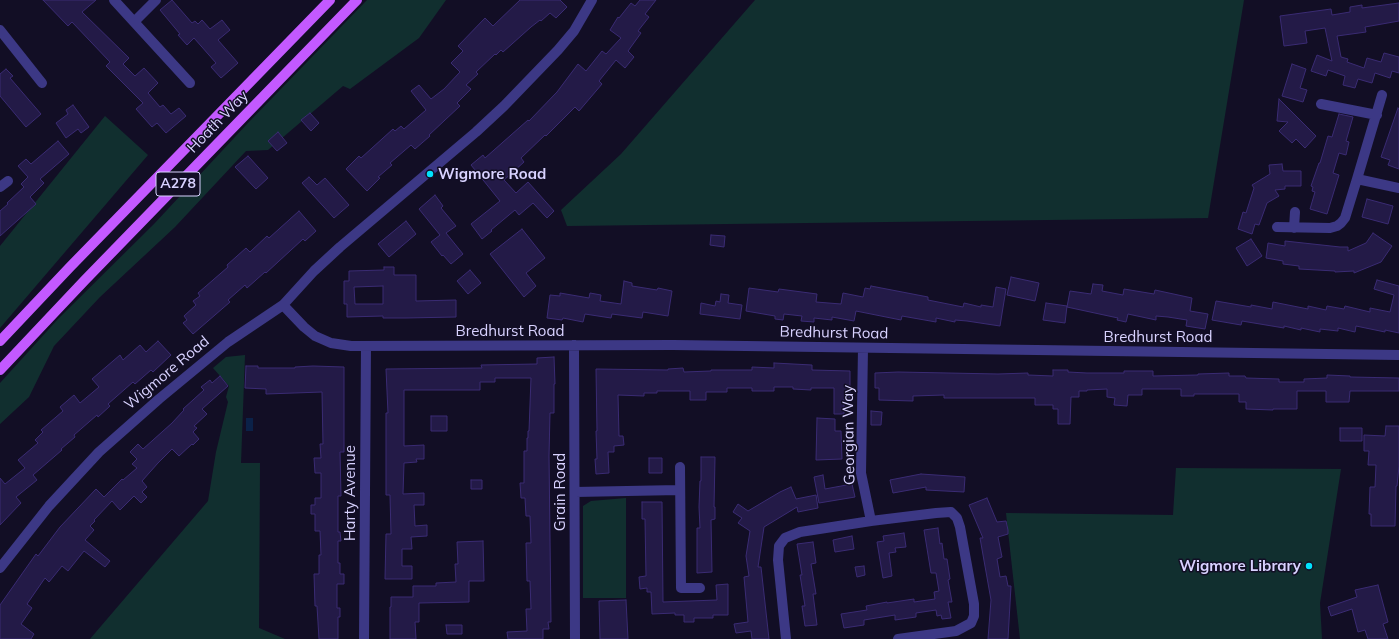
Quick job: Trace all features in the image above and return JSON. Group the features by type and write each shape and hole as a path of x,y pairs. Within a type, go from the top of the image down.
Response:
{"main road":[{"name":"Hoath Way","path":"0,340 330,0"},
{"name":"Hoath Way","path":"0,370 85,280 358,0"}],"street":[{"path":"114,0 190,83"},
{"path":"134,22 156,0"},
{"name":"Wigmore Road","path":"0,568 49,506 99,452 159,399 228,342 283,305 314,271 340,247 447,157 504,106 558,50 574,31 584,15 590,1"},
{"path":"0,30 42,83"},
{"path":"1277,227 1330,228 1337,226 1345,218 1358,179 1382,95"},
{"path":"1321,104 1376,115"},
{"path":"1358,179 1399,188"},
{"path":"1294,212 1294,228"},
{"name":"Bredhurst Road","path":"283,305 315,336 331,343 350,346 574,345 1399,355"},
{"name":"Grain Road","path":"574,345 575,639"},
{"name":"Harty Avenue","path":"364,639 366,346"},
{"name":"Georgian Way","path":"863,348 861,473 871,521"},
{"path":"680,467 681,588 700,588"},
{"path":"575,492 679,490"},
{"path":"786,639 778,560 779,546 785,538 800,532 871,521 951,512 957,518 961,534 974,604 974,616 970,623 956,631 898,639"}],"green space":[{"path":"367,0 446,0 419,38 350,89 343,86 268,150 246,151 175,227 100,297 54,346 29,397 0,424 0,383 58,319 154,224 248,123"},
{"path":"755,0 1244,0 1208,218 567,226 561,210 621,154"},
{"path":"105,116 148,155 0,328 0,246"},
{"path":"245,355 241,463 260,463 259,628 285,639 90,639 208,501 216,452 228,402 226,397 229,386 213,368 226,357"},
{"path":"1176,468 1341,469 1320,603 1322,639 1020,639 1006,513 1173,515"},
{"path":"626,498 626,598 583,598 583,506 591,501"}],"water":[{"path":"246,418 253,418 253,431 246,431"}],"building":[{"path":"43,0 96,0 82,12 129,58 123,64 135,76 144,68 158,83 148,93 160,107 163,105 171,114 179,108 186,116 166,133 157,123 152,127 136,109 143,103 106,66 110,62 72,22 68,26"},
{"path":"172,0 192,23 195,21 198,24 202,20 210,29 222,20 230,30 218,40 238,63 221,78 211,67 216,63 194,38 187,45 160,10"},
{"path":"520,0 560,0 567,7 556,18 550,13 531,27 503,52 501,50 496,55 495,54 476,72 478,74 466,85 471,89 457,103 460,106 415,149 411,145 390,163 392,165 378,177 380,178 367,191 346,169 359,156 361,158 393,129 395,131 401,126 404,129 426,110 411,91 419,85 431,99 444,89 460,72 451,63 463,51 458,46 485,18 493,26"},
{"path":"640,0 656,0 645,14 649,17 638,31 641,33 628,51 634,57 625,68 616,60 599,81 602,84 579,111 575,107 521,158 524,162 504,180 516,193 528,182 554,211 547,218 533,203 519,215 515,210 482,239 471,224 500,201 471,165 483,155 485,158 528,120 529,121 557,92 578,64 586,71 602,51 606,54 621,38 610,30 618,17 619,18 631,3 635,6"},
{"path":"1399,3 1399,21 1365,27 1366,32 1337,36 1341,57 1348,59 1347,62 1364,68 1367,58 1381,62 1384,53 1399,57 1399,73 1392,71 1390,78 1375,73 1372,83 1358,79 1355,88 1343,85 1345,76 1328,70 1326,76 1311,71 1317,55 1332,61 1325,28 1305,31 1307,43 1284,46 1280,16 1331,9 1332,15 1350,12 1350,7 1362,5 1362,8"},
{"path":"1292,64 1306,69 1300,88 1307,90 1303,102 1282,96"},
{"path":"6,69 13,76 10,78 41,114 26,127 0,96 0,74"},
{"path":"1279,99 1316,136 1305,148 1296,139 1292,143 1279,131 1288,122 1277,121"},
{"path":"73,105 89,127 81,133 78,129 66,138 56,123 68,114 66,110"},
{"path":"1398,108 1399,169 1388,165 1390,160 1381,157"},
{"path":"310,113 319,123 311,131 301,120"},
{"path":"1339,114 1353,117 1346,141 1349,142 1346,155 1339,153 1333,173 1339,175 1327,214 1310,209 1315,192 1312,191 1313,187 1311,186 1328,136 1332,137"},
{"path":"278,132 287,143 277,151 268,141"},
{"path":"58,141 69,154 40,179 44,183 30,197 36,204 0,236 0,211 24,187 21,184 28,177 18,166 26,159 31,164"},
{"path":"248,156 268,178 256,189 235,167"},
{"path":"1282,164 1283,171 1301,171 1301,186 1285,186 1285,189 1275,190 1279,196 1267,203 1259,225 1255,224 1252,234 1238,229 1243,212 1246,213 1254,188 1252,185 1270,174 1269,165"},
{"path":"309,177 317,185 325,178 349,205 334,218 302,183"},
{"path":"435,195 443,206 441,208 456,226 446,233 463,254 451,264 443,255 442,256 431,242 440,235 419,209"},
{"path":"1367,199 1393,206 1388,224 1362,217"},
{"path":"299,211 316,231 305,241 303,239 266,273 265,272 247,288 245,285 228,300 230,302 193,334 183,323 187,320 184,316 196,305 193,301 200,296 198,293 228,267 227,265 246,248 250,252 267,236 269,238"},
{"path":"406,221 416,234 389,257 378,244"},
{"path":"522,229 545,258 526,273 536,286 524,297 490,254"},
{"path":"1373,233 1392,246 1381,262 1354,273 1354,271 1335,272 1299,269 1299,266 1283,264 1283,261 1266,258 1268,243 1285,246 1285,241 1348,247 1348,251 1366,243"},
{"path":"711,235 725,236 724,247 710,245"},
{"path":"1251,239 1262,256 1247,266 1236,248"},
{"path":"384,267 394,267 394,275 416,275 416,301 456,300 456,317 347,317 347,304 344,304 344,281 349,281 349,271 384,270","holes":["383,286 383,304 355,304 354,287"]},
{"path":"470,270 481,283 468,294 457,281"},
{"path":"1011,277 1039,283 1035,301 1007,295"},
{"path":"1377,280 1399,286 1399,333 1385,330 1385,332 1356,326 1355,332 1338,328 1338,331 1320,329 1320,332 1301,328 1301,330 1284,326 1284,328 1242,321 1241,325 1212,320 1216,301 1272,309 1273,302 1308,309 1308,306 1326,310 1327,306 1344,309 1345,306 1370,312 1370,308 1390,312 1394,295 1374,289"},
{"path":"624,281 632,283 632,286 657,290 658,288 672,291 668,316 643,312 642,318 612,314 611,318 585,314 583,322 563,318 562,320 547,318 550,295 560,296 560,293 589,298 590,293 601,295 600,301 621,304"},
{"path":"1093,284 1103,285 1102,291 1123,295 1124,289 1154,294 1155,290 1192,298 1190,311 1208,314 1205,329 1186,326 1187,320 1156,316 1156,320 1128,314 1126,322 1117,320 1118,318 1067,307 1070,291 1091,294"},
{"path":"871,286 928,297 928,300 963,307 964,303 981,307 981,305 993,307 996,287 1006,289 1000,326 967,321 955,320 955,322 936,318 936,322 902,316 901,320 856,311 854,321 832,317 832,320 814,318 814,322 801,321 802,316 784,314 783,320 775,319 775,316 746,311 749,288 778,292 779,289 817,294 816,302 841,304 843,293 863,297 865,288 870,289"},
{"path":"721,294 729,295 728,303 742,305 740,319 700,314 701,303 715,306 716,301 720,302"},
{"path":"1046,303 1067,306 1065,323 1043,320"},
{"path":"158,341 171,355 153,372 151,370 135,384 133,382 108,404 110,406 74,435 75,437 61,449 62,450 33,475 37,480 16,497 21,503 0,525 0,478 5,484 25,468 18,460 38,443 35,440 43,432 41,430 63,411 60,407 74,395 80,403 99,387 92,379 120,355 123,360 140,345 146,352"},
{"path":"554,357 554,413 550,413 549,456 551,622 548,622 549,629 543,629 543,639 508,639 507,632 527,631 526,609 531,609 530,581 527,581 526,543 531,543 530,516 526,516 525,498 521,498 520,483 524,483 524,451 527,451 527,438 529,431 531,378 495,378 495,382 480,382 480,390 404,390 404,446 424,445 424,459 416,459 417,462 404,463 403,494 424,493 424,505 414,505 415,526 427,525 427,536 411,537 412,549 402,549 402,566 412,566 412,579 385,579 386,534 391,534 390,495 386,495 386,413 388,413 386,369 482,368 481,365 537,364 537,358"},
{"path":"774,363 812,365 812,370 850,371 850,399 844,399 844,414 834,414 834,388 811,388 811,390 793,389 793,387 774,387 774,391 752,391 752,388 727,388 727,392 706,392 706,400 690,400 690,391 657,391 657,393 644,393 644,396 618,395 619,436 623,436 624,445 614,446 614,452 608,452 609,473 596,474 596,369 668,370 683,368 684,372 711,370 752,370 752,367 774,368"},
{"path":"246,366 258,366 258,368 295,368 313,366 344,367 344,452 340,452 341,496 338,496 338,532 340,532 341,541 338,541 338,563 340,563 340,574 344,574 344,584 337,584 337,608 340,608 340,617 338,617 338,639 319,639 317,606 315,606 314,574 319,574 319,555 321,555 320,531 315,531 315,514 311,514 311,505 315,505 315,498 321,498 321,473 315,473 314,458 321,458 320,444 323,444 322,392 266,394 266,389 245,388"},
{"path":"1053,370 1068,370 1068,372 1087,373 1153,371 1153,376 1229,373 1229,376 1279,379 1279,382 1304,382 1304,379 1327,378 1327,375 1399,378 1399,391 1350,391 1349,402 1326,402 1326,391 1297,391 1297,409 1273,410 1246,409 1246,402 1239,402 1239,394 1194,394 1194,396 1181,396 1181,389 1142,389 1142,395 1128,395 1127,406 1114,405 1115,398 1107,397 1107,389 1087,390 1079,391 1079,397 1071,397 1070,424 1058,424 1058,409 1053,409 1053,405 1035,405 1035,398 944,398 944,395 913,396 913,401 879,400 879,388 875,388 875,373 1028,373 1028,375 1053,376"},
{"path":"220,376 228,386 202,409 207,414 194,426 197,428 193,432 199,439 179,456 172,449 158,463 142,481 147,487 142,492 147,497 141,503 134,496 120,510 112,501 90,526 94,530 85,540 110,561 105,567 84,551 68,571 62,566 49,582 45,578 27,604 32,608 21,624 34,634 31,639 0,639 0,605 36,554 38,556 60,527 96,489 104,497 122,479 123,480 137,468 132,464 137,459 130,452 138,444 143,449 172,423 184,410 183,409 204,390 201,387 210,380 212,383"},
{"path":"871,411 882,412 881,425 871,425"},
{"path":"431,416 447,416 447,431 431,431"},
{"path":"817,418 835,419 835,431 841,431 842,459 816,460"},
{"path":"1386,426 1399,426 1399,466 1396,486 1395,526 1371,526 1371,514 1369,514 1370,487 1375,487 1376,465 1368,465 1369,451 1364,451 1364,435 1385,436"},
{"path":"1340,428 1362,428 1362,441 1340,441"},
{"path":"701,457 715,457 715,519 711,520 712,572 697,573 697,528 700,528 699,507"},
{"path":"649,458 662,458 662,473 649,473"},
{"path":"921,474 965,477 964,492 926,490 926,487 893,493 890,480"},
{"path":"823,475 825,489 852,484 855,497 819,503 814,477"},
{"path":"471,480 482,480 482,489 471,489"},
{"path":"791,487 796,499 816,495 818,508 798,512 797,507 764,527 758,567 761,567 769,639 752,639 751,631 736,633 734,624 748,622 744,577 749,576 746,556 750,531 738,523 742,518 733,512 738,504 748,511"},
{"path":"987,498 997,522 1006,521 1008,530 1008,534 998,537 1002,557 997,559 1000,577 1006,576 1008,586 1011,586 1008,639 988,639 991,600 980,538 983,538 969,505"},
{"path":"642,502 662,502 663,602 717,600 716,585 728,584 728,615 713,615 713,618 694,618 694,622 684,622 684,615 675,615 675,613 652,614 651,592 647,592 647,588 640,589 639,577 646,576 645,519 642,519"},
{"path":"938,528 940,544 942,543 944,559 947,559 950,579 948,580 952,602 948,602 951,618 942,619 941,615 937,616 936,610 916,613 916,617 895,620 895,615 864,620 864,625 844,628 841,614 867,610 866,606 914,599 914,602 935,599 934,592 939,591 936,573 931,573 924,530"},
{"path":"904,533 906,547 895,548 896,552 889,553 892,576 883,578 877,542 884,541 883,536"},
{"path":"852,536 854,549 835,552 833,540"},
{"path":"483,541 484,581 469,581 469,602 419,603 419,622 415,622 416,639 390,639 391,597 413,597 413,586 436,586 436,583 456,582 455,564 458,564 457,542"},
{"path":"813,542 816,563 811,564 816,594 813,594 817,625 805,626 802,606 805,606 800,575 802,575 797,544"},
{"path":"864,566 865,575 857,577 855,567"},
{"path":"1378,585 1388,622 1383,624 1388,639 1368,639 1365,630 1358,632 1352,609 1331,616 1328,607 1357,597 1355,590"},
{"path":"626,600 628,639 600,639 599,601"},
{"path":"446,625 462,625 462,634 447,634"}],"place":[{"name":"Wigmore Road","path":"430,174"},
{"name":"Wigmore Library","path":"1309,566"}]}
